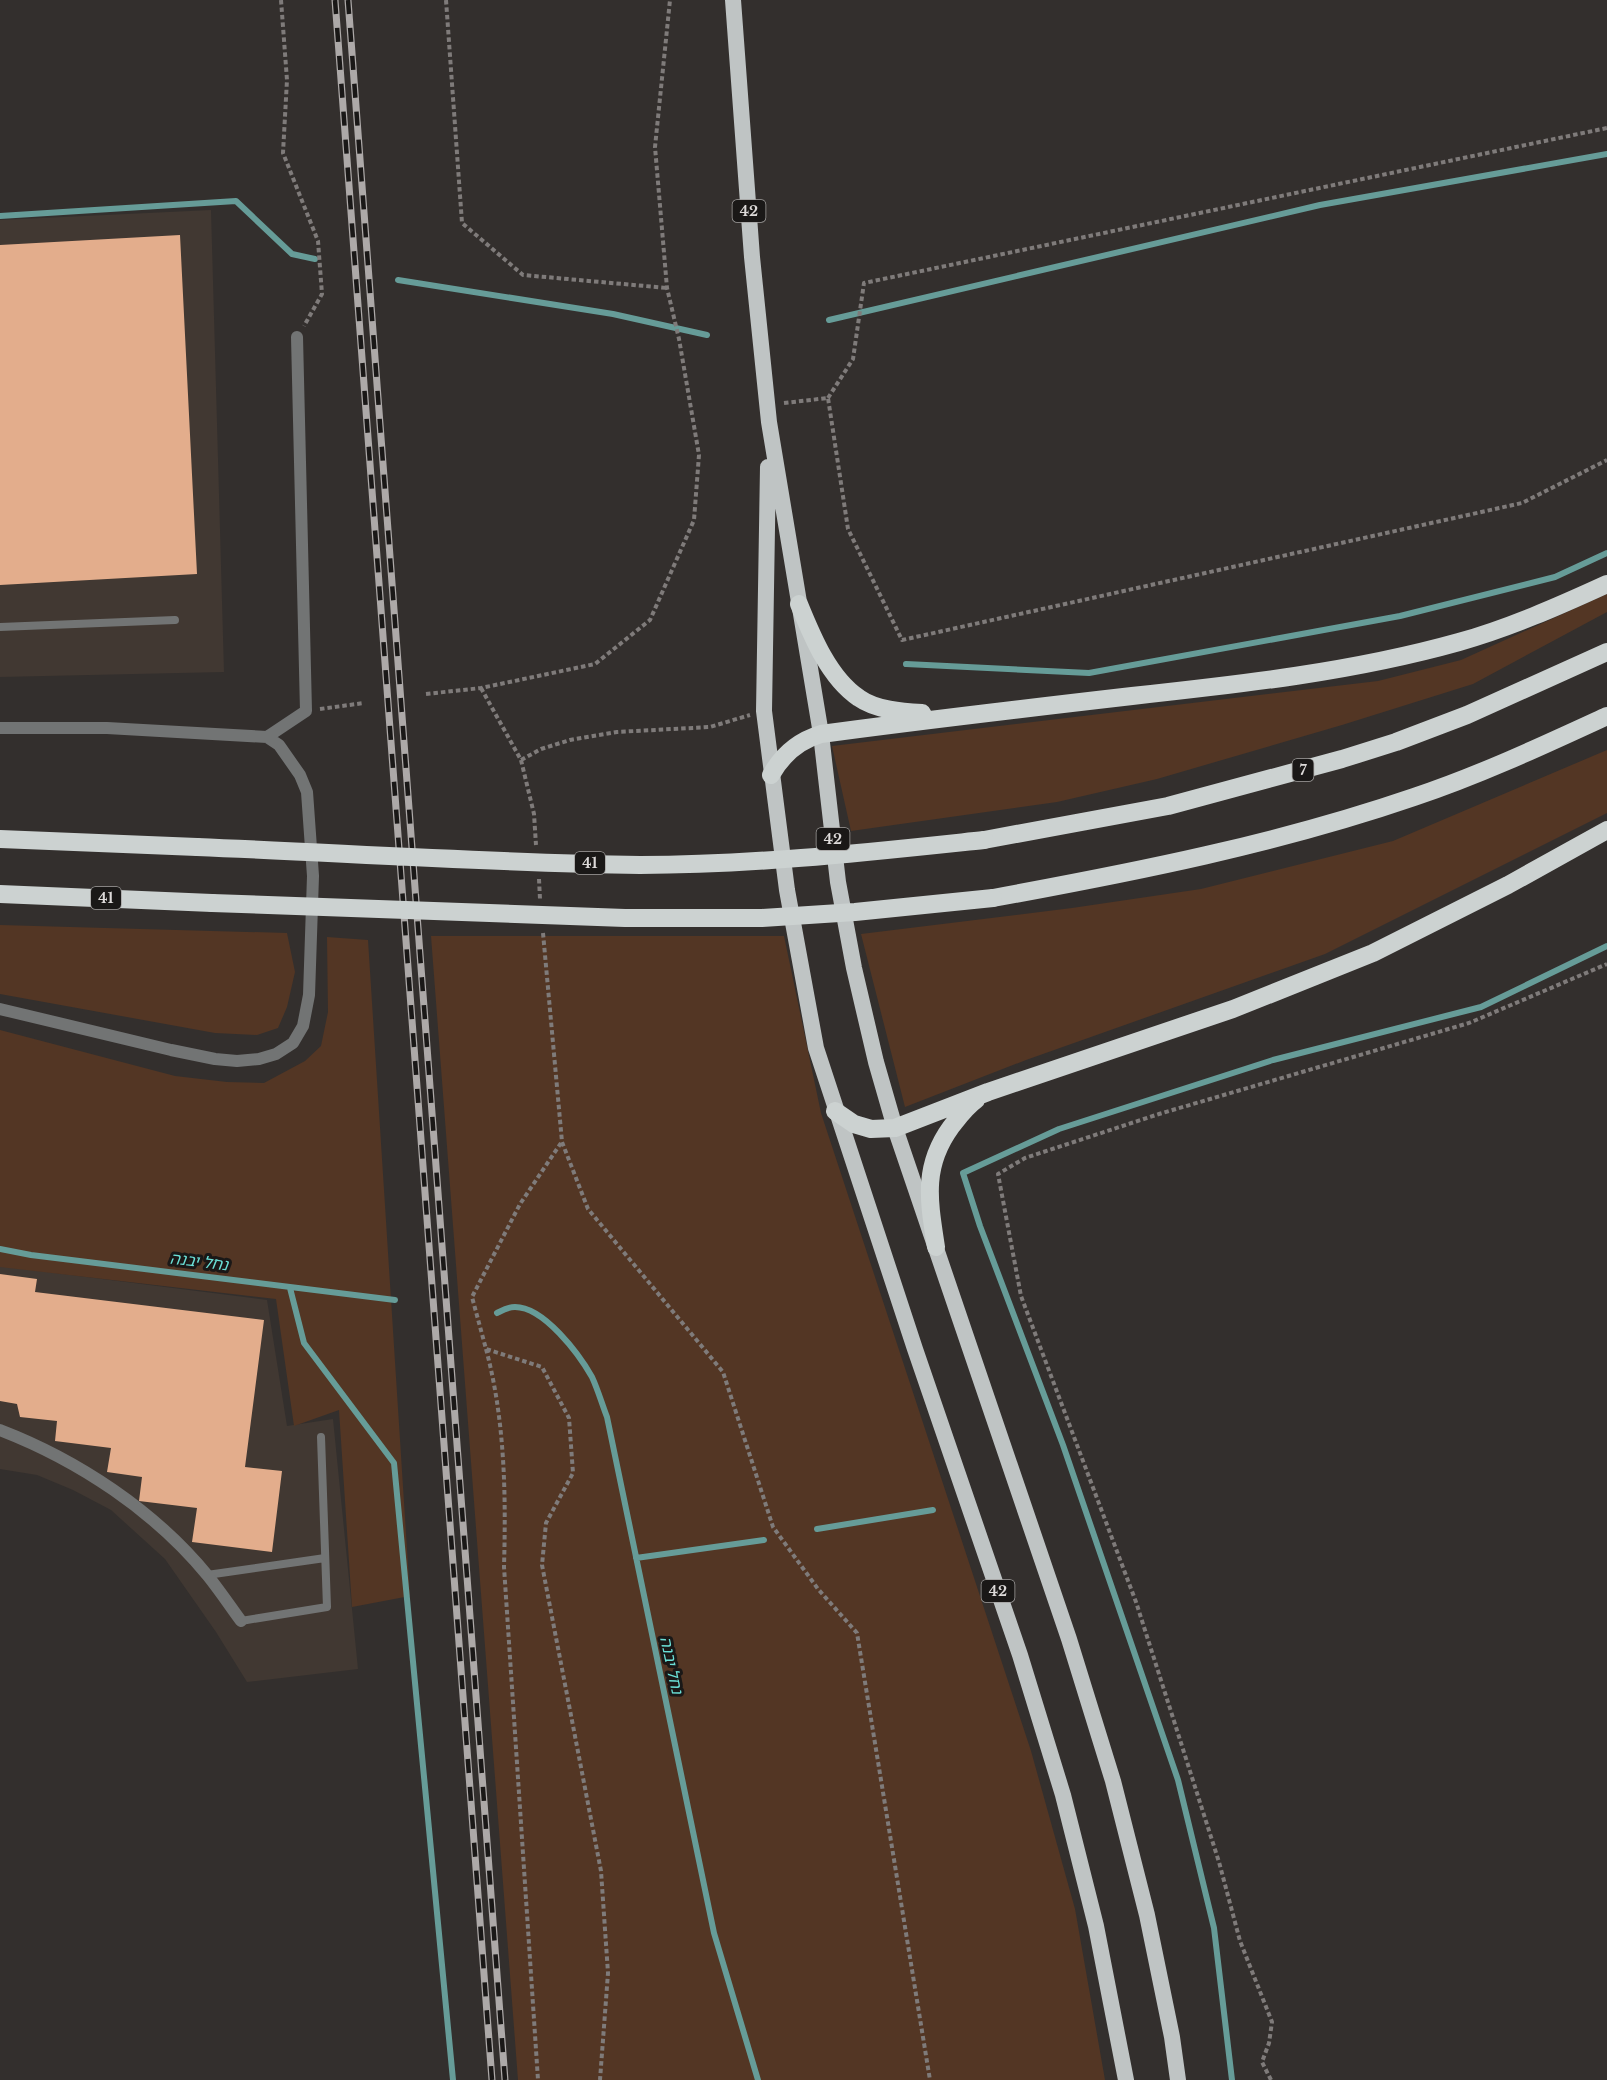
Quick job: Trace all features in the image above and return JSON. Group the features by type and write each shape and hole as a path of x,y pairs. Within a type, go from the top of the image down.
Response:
{"highway":[{"name":"42","path":"733,0 752,256 769,422 821,734 838,882 854,968 876,1062 895,1128 1070,1639 1113,1781 1147,1915 1172,2037 1178,2080"},
{"name":"42","path":"769,422 764,711 787,890 816,1048 835,1111 1020,1655 1063,1795 1096,1926 1126,2080"},
{"path":"771,775 780,759 806,738 821,734 954,716 1267,681 1377,662 1461,641 1569,602 1607,584"},
{"path":"799,604 830,667 844,685 860,699 878,706 906,712 954,716"},
{"name":"7","path":"984,840 1168,806 1342,759 1396,742 1467,715 1607,652"},
{"name":"41","path":"0,894 625,918 762,918 855,912 993,898 1181,862 1358,815 1415,797 1488,769 1607,716"},
{"path":"835,1111 854,1124 871,1129 895,1128 988,1092 1233,1009 1374,952 1508,885 1607,830"},
{"path":"0,831 97,843"},
{"name":"41","path":"0,838 642,865 826,856 984,840"},
{"path":"936,1247 928,1186 931,1166 939,1146 962,1113 988,1092"}],"street":[{"path":"267,737 306,711 297,337"},
{"path":"0,728 107,728 267,737 279,744 300,775 307,792 313,876 309,995 303,1026 293,1043 276,1054 259,1059 237,1061 216,1059 0,1009"},
{"path":"0,1430 69,1461 124,1497 168,1534 207,1575 241,1621"}],"lane":[{"path":"0,627 175,620"},
{"path":"241,1621 327,1607 321,1437"},
{"path":"207,1575 325,1558"}],"path":[{"path":"281,0 287,81 283,153 318,241 322,294 297,337"},
{"path":"446,0 462,223 523,275 667,288"},
{"path":"426,694 481,688 595,664 650,620 694,520 699,455 679,339 667,288 655,147 670,0"},
{"path":"1607,128 864,283 853,359 828,398 848,529 902,640 1522,502 1607,460"},
{"path":"767,404 828,398"},
{"path":"481,688 521,760 534,814 537,848"},
{"path":"306,711 364,703"},
{"path":"521,760 542,749 570,740 617,732 710,727 764,711"},
{"path":"538,870 541,904"},
{"path":"542,926 562,1142 588,1209 723,1372 773,1527 818,1589 857,1633 930,2080"},
{"path":"1271,2080 1262,2062 1269,2043 1272,2022 1240,1941 1219,1862 1136,1602 1021,1296 998,1174 1025,1158 1159,1114 1469,1023 1607,964"},
{"path":"538,2080 504,1567 506,1496 495,1384 472,1297 520,1204 562,1142"},
{"path":"486,1348 542,1367 569,1418 573,1473 546,1523 543,1565 601,1871 608,1973 600,2080"}],"shaded area":[{"path":"211,210 224,672 0,677 0,220"},
{"path":"1607,594 1607,612 1473,684 1157,779 1057,802 851,831 832,746 1378,681 1461,660"},
{"path":"1607,750 1607,813 1325,954 1026,1060 905,1107 861,934 1072,908 1201,889 1393,841"},
{"path":"0,925 287,933 295,972 287,1007 278,1028 257,1035 215,1033 0,994"},
{"path":"431,936 784,936 821,1113 1031,1751 1075,1909 1105,2080 518,2080"},
{"path":"327,937 368,940 410,1596 352,1607 339,1410 294,1426 276,1299 0,1267 0,1030 175,1076 227,1082 264,1083 305,1061 321,1046 328,1012"},
{"path":"0,1266 267,1300 287,1426 333,1419 358,1669 247,1682 216,1632 165,1559 111,1510 73,1490 37,1475 0,1469"}],"building":[{"path":"180,235 197,574 0,585 0,245"},
{"path":"0,1274 37,1279 35,1292 264,1320 245,1467 282,1471 272,1552 192,1542 197,1508 139,1501 142,1477 107,1472 111,1448 55,1441 57,1421 20,1417 17,1404 0,1401"}],"waterway":[{"path":"829,320 1320,205 1607,154"},
{"path":"0,216 236,201 292,254 315,259"},
{"path":"398,280 613,314 707,335"},
{"path":"906,664 1089,673 1400,616 1555,577 1607,553"},
{"path":"1232,2080 1214,1928 1178,1780 1063,1445 980,1226 963,1173 1059,1129 1273,1060 1481,1007 1607,946"},
{"name":"נחל יבנה","path":"0,1249 31,1255 395,1300"},
{"path":"290,1288 304,1343 394,1463 453,2080"},
{"name":"נחל יבנה","path":"497,1313 512,1307 526,1309 549,1323 570,1345 586,1367 607,1417 714,1933 758,2080"},
{"path":"817,1529 933,1510"},
{"path":"636,1558 764,1540"}],"railway":[{"path":"335,0 492,2080"},
{"path":"348,0 505,2080"}]}
